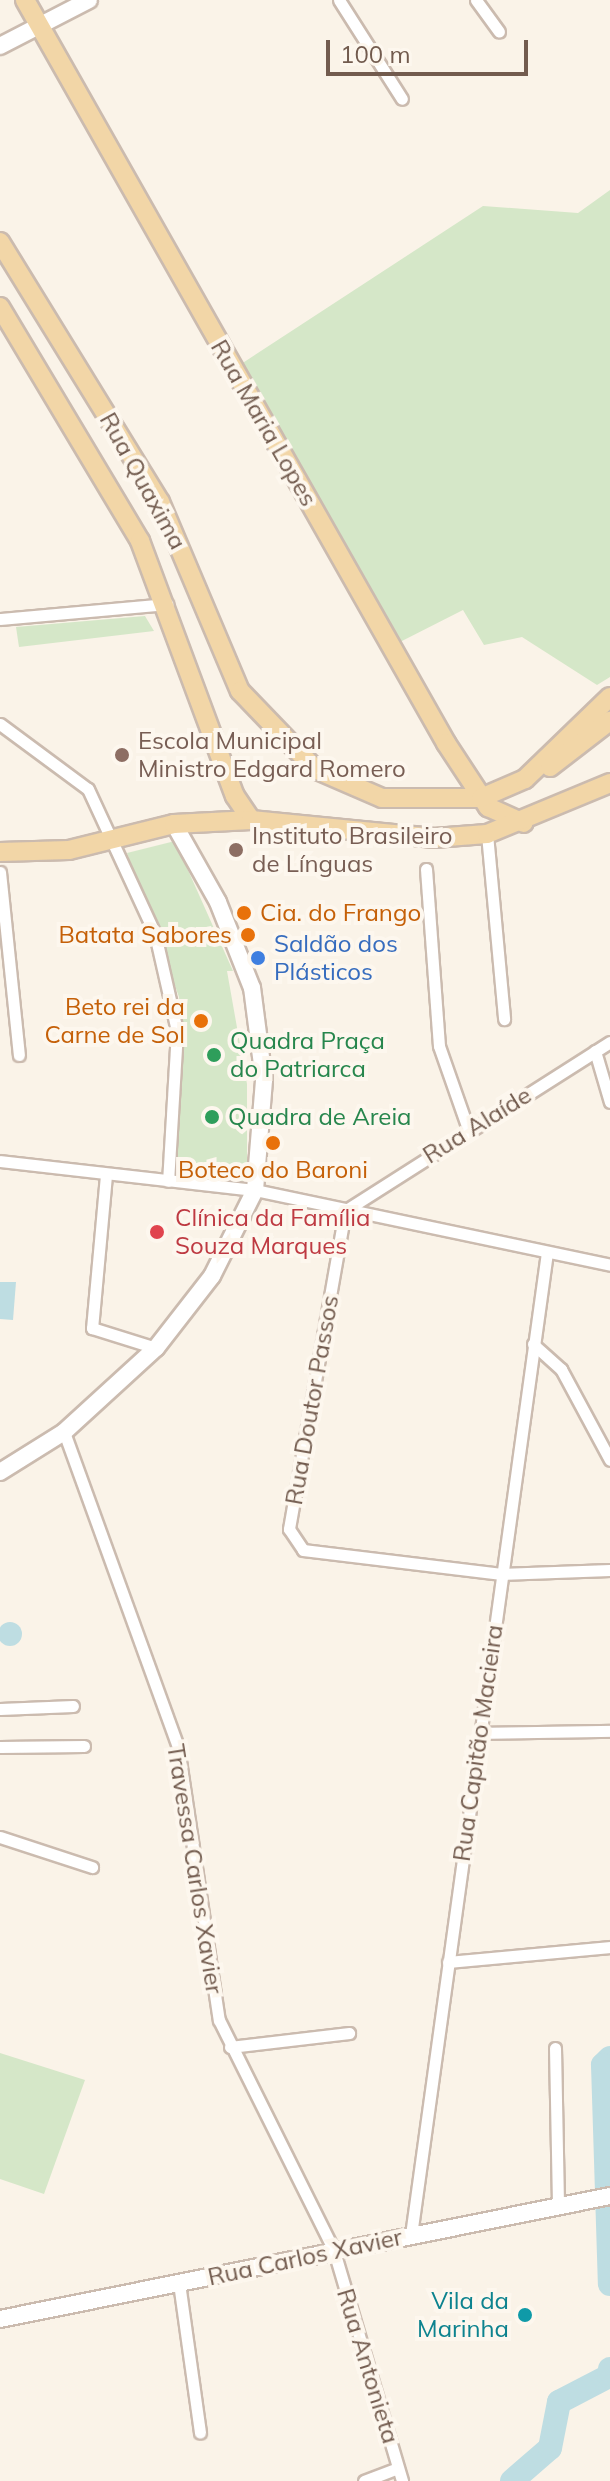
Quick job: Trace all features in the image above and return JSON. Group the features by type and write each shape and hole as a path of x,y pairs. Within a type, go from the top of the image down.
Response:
{"main road":[{"name":"Rua Maria Lopes","path":"25,0 481,798 501,817 524,823"},
{"name":"Rua Quaxima","path":"0,242 160,502 240,691 304,760 343,786 382,798 481,798"},
{"name":"Rua Quaxima","path":"0,307 126,516 167,604 235,796 251,820"},
{"path":"525,779 610,697"},
{"path":"481,798 525,779 610,721"},
{"path":"588,792 610,771"},
{"path":"0,852 69,850 174,824 251,820 434,838 487,834 524,823 610,783"}],"street":[{"path":"0,46 89,0"},
{"path":"339,0 402,99"},
{"path":"476,0 499,32"},
{"path":"0,619 167,604"},
{"path":"0,724 88,789 116,838 174,999 177,1101 168,1181"},
{"path":"0,1472 64,1432 156,1348 212,1276 255,1190 264,1080 252,988 218,902 174,824"},
{"path":"487,834 504,1019"},
{"path":"426,869 437,1033 468,1129"},
{"path":"0,872 19,1055"},
{"name":"Rua Alaíde","path":"345,1211 468,1129 610,1042"},
{"path":"595,1051 610,1102"},
{"path":"0,1161 255,1190 610,1265"},
{"path":"106,1175 92,1328 156,1348"},
{"name":"Rua Doutor Passos","path":"345,1211 292,1542 303,1550 500,1574"},
{"name":"Rua Capitão Macieira","path":"411,2235 500,1574 547,1252"},
{"path":"533,1344 561,1369 610,1460"},
{"name":"Travessa Carlos Xavier","path":"64,1432 178,1747 213,1993 230,2047 334,2251"},
{"path":"500,1574 610,1570"},
{"path":"0,1709 73,1706"},
{"path":"480,1733 610,1731"},
{"path":"0,1747 84,1746"},
{"path":"0,1837 92,1867"},
{"path":"448,1962 610,1947"},
{"path":"230,2047 349,2033"},
{"path":"555,2048 558,2206"},
{"name":"Rua Carlos Xavier","path":"0,2319 606,2197"},
{"name":"Rua Antonieta","path":"334,2251 402,2481"},
{"path":"179,2283 200,2433"},
{"path":"364,2481 398,2468"}],"green space":[{"path":"610,190 610,677 597,685 522,637 484,645 463,610 396,644 238,366 483,206 578,213"},
{"path":"145,616 154,631 19,647 16,627"},
{"path":"175,841 233,971 227,971 247,1084 247,1181 174,1177 183,1057 179,997 127,853"},
{"path":"0,2053 85,2080 44,2194 0,2179"}],"water":[{"path":"0,1282 16,1282 13,1320 0,1319"},
{"path":"10,1622 19,1625 22,1634 19,1643 10,1646 1,1643 -2,1634 1,1625"}],"waterway":[{"path":"610,2058 603,2065 610,2284"},
{"path":"512,2481 550,2448 559,2402 609,2376 610,2369"}],"place":[{"name":"Escola Municipal Ministro Edgard Romero","path":"122,755"},
{"name":"Instituto Brasileiro de Línguas","path":"236,850"},
{"name":"Cia. do Frango","path":"244,913"},
{"name":"Batata Sabores","path":"248,935"},
{"name":"Saldão dos Plásticos","path":"258,958"},
{"name":"Beto rei da Carne de Sol","path":"201,1021"},
{"name":"Quadra Praça do Patriarca","path":"214,1055"},
{"name":"Quadra de Areia","path":"212,1117"},
{"name":"Boteco do Baroni","path":"273,1143"},
{"name":"Clínica da Família Souza Marques","path":"157,1232"},
{"name":"Vila da Marinha","path":"525,2315"}]}
